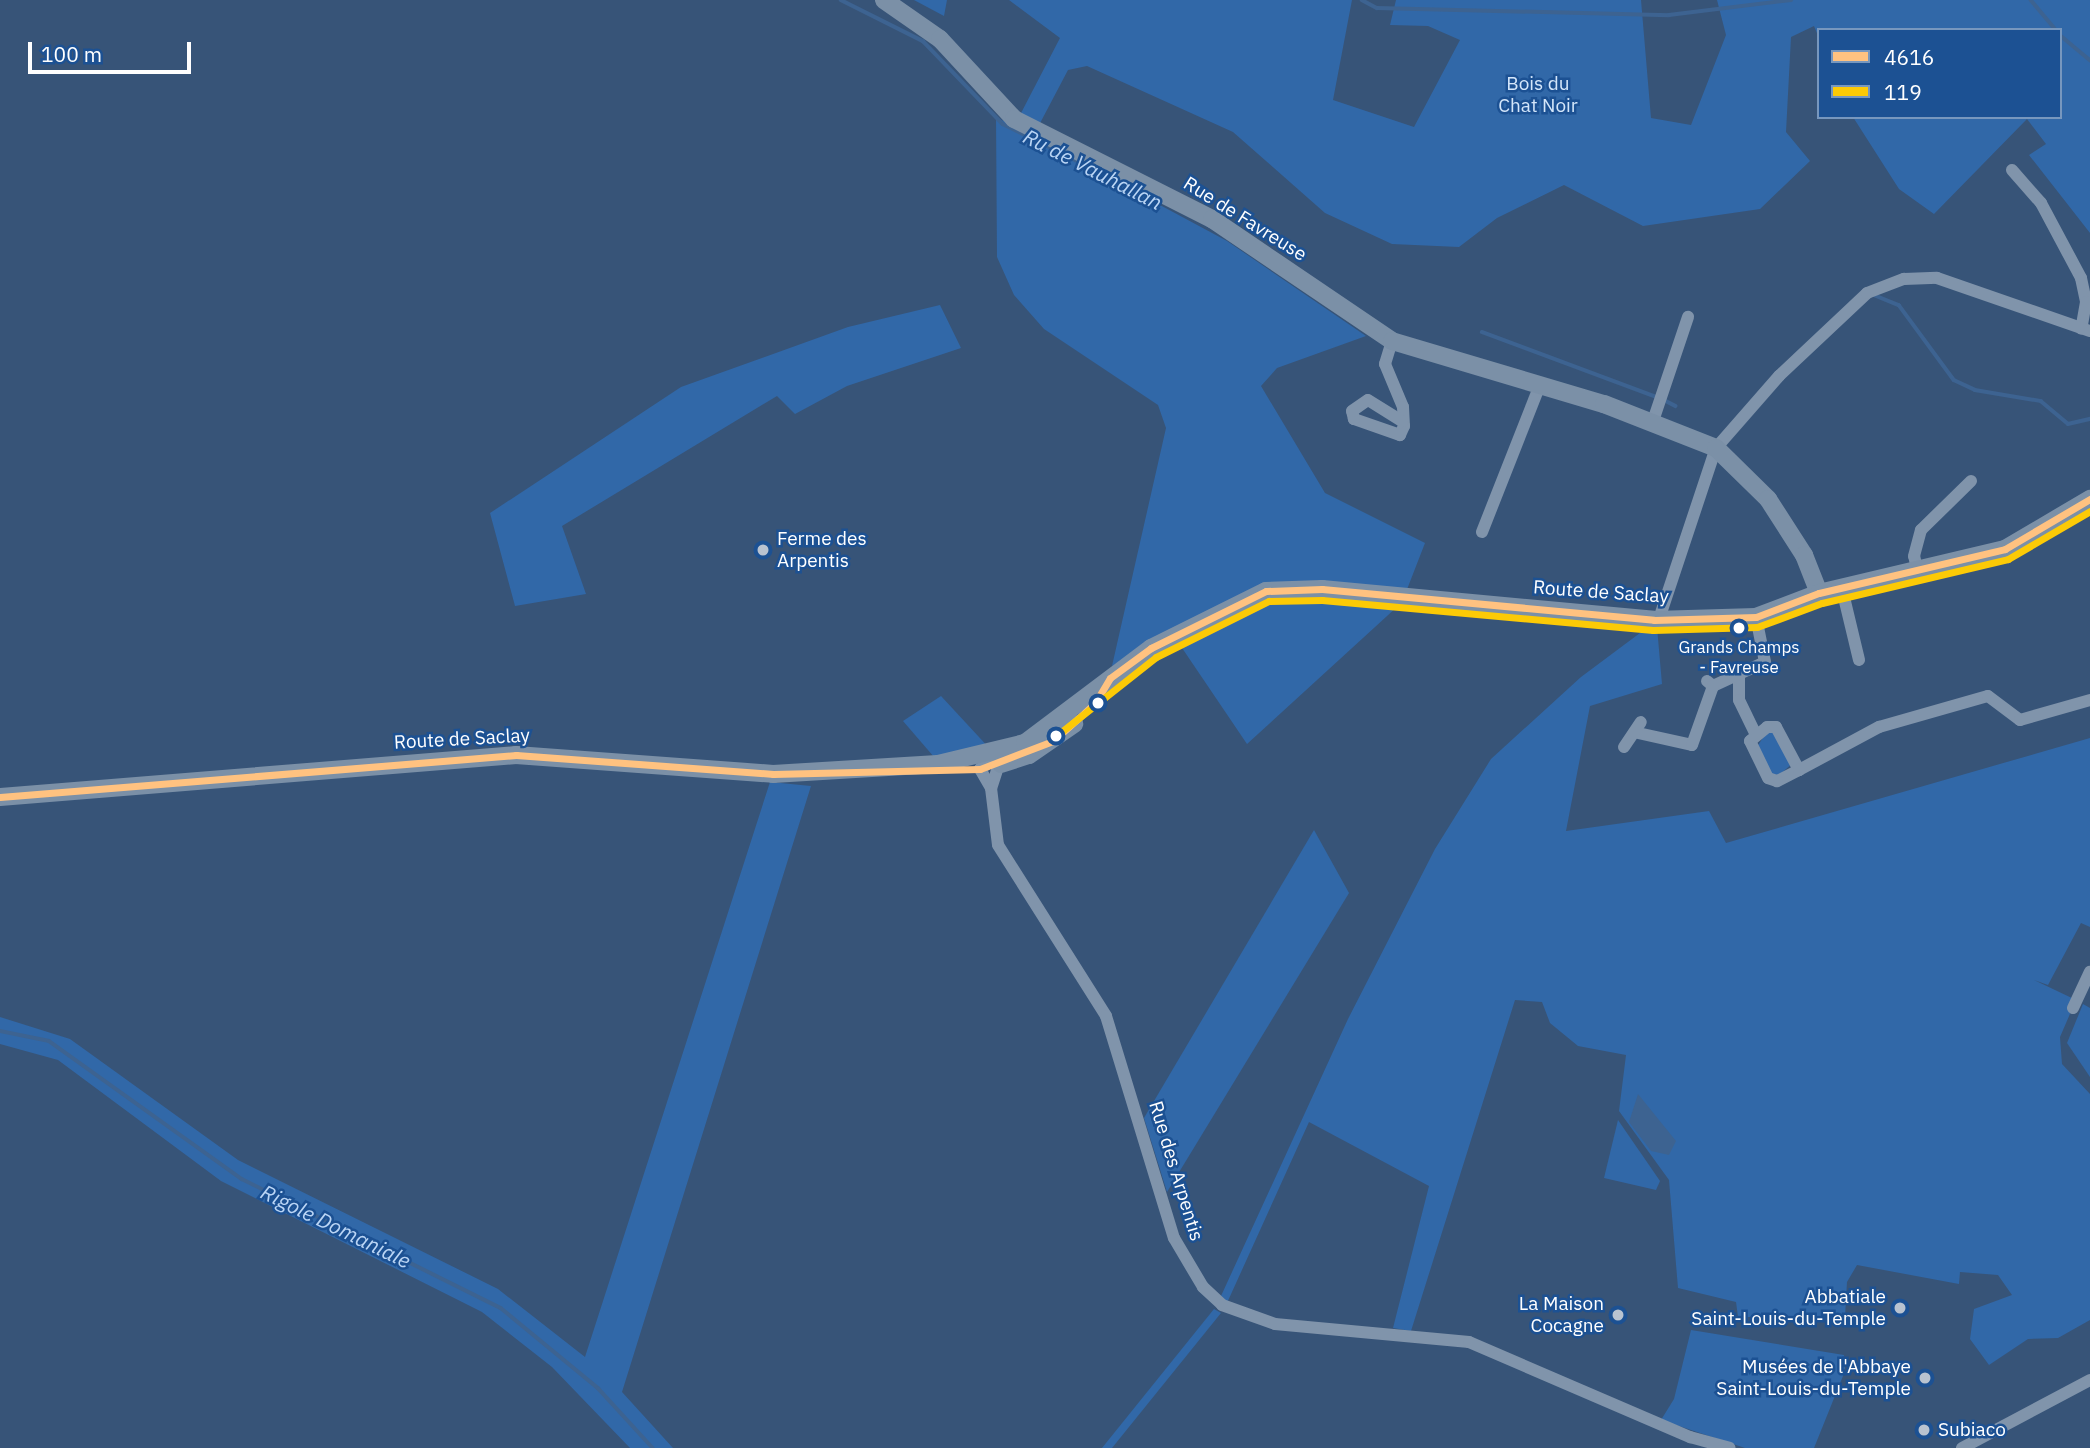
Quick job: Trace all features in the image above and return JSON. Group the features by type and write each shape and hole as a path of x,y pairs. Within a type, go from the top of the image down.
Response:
{"main road":[{"name":"Rue de Favreuse","path":"884,0 940,39 1014,119 1212,219 1392,341 1653,421 1716,448 1769,499 1804,555 1819,593"},
{"name":"Route de Saclay","path":"927,766 1024,743 1110,678 1223,607 1286,588 1659,620 1756,617 1819,593 1918,573 2005,549 2090,499"},
{"name":"Route de Saclay","path":"0,797 504,755 773,774 927,766 980,769 999,764 1053,741 1095,703 1110,678"}],"street":[{"path":"1659,620 1716,448 1847,308 1890,282 1954,282 2086,330 2086,302 2081,278 2041,204 2012,170"},
{"path":"1653,421 1688,317"},
{"path":"1392,341 1384,364 1402,421"},
{"path":"1482,532 1540,385"},
{"path":"1918,573 1914,556 1922,530 1971,481"},
{"path":"1842,589 1859,660"},
{"path":"1624,747 1640,728 1692,745 1710,683 1739,675 1765,662 1756,617"},
{"path":"1739,675 1739,700 1755,733"},
{"path":"1799,770 1776,727 1755,733 1750,741 1769,778 1777,780 1799,770 1879,727 1988,696 2020,720 2090,700"},
{"name":"Route de Saclay","path":"980,769 1024,743"},
{"name":"Rue des Arpentis","path":"991,788 999,764"},
{"name":"Rue des Arpentis","path":"980,769 991,788 998,845 1105,1016 1174,1238 1203,1287 1222,1305 1275,1324 1469,1342 1690,1437 1730,1448"},
{"path":"2073,1008 2090,972"},
{"path":"1962,1448 2090,1380"}],"green space":[{"path":"914,0 947,0 944,16"},
{"name":"Bois du Chat Noir","path":"1009,0 1352,0 1333,100 1414,127 1460,40 1428,26 1390,25 1396,0 1641,0 1651,118 1691,125 1726,35 1717,0 2090,0 2090,233 2029,155 2046,144 2027,119 2062,119 2062,28 1817,28 1817,33 1814,26 1791,37 1786,132 1810,161 1760,209 1643,226 1564,185 1497,218 1459,247 1392,244 1325,213 1233,132 1087,66 1068,70 1038,127 1020,115 1060,38"},
{"path":"996,117 1227,241 1366,336 1277,368 1261,386 1325,493 1425,543 1406,592 1286,589 1163,636 1112,666 1166,428 1158,405 1044,329 1014,295 997,257"},
{"name":"Bois du Chat Noir","path":"1854,119 2027,119 1934,214 1899,189"},
{"path":"940,305 961,348 847,386 795,414 777,396 562,526 586,594 515,606 490,513 681,387 848,327"},
{"path":"1301,596 1349,606 1398,606 1247,744 1178,642 1265,599"},
{"path":"1657,627 1662,684 1590,706 1566,831 1709,811 1726,843 2090,738 2090,927 2081,923 2048,985 2034,980 2076,1000 2060,1037 2062,1064 2090,1094 2090,1320 2058,1338 2028,1339 1989,1365 1970,1339 1974,1309 2012,1295 1998,1275 1960,1272 1959,1284 1857,1265 1847,1282 1845,1317 1738,1317 1736,1302 1678,1288 1669,1180 1619,1111 1626,1055 1578,1046 1550,1023 1542,1002 1515,1000 1411,1331 1393,1328 1429,1186 1309,1122 1227,1303 1221,1296 1348,1019 1435,849 1491,759 1581,677 1644,630"},
{"path":"941,696 991,750 934,757 903,721"},
{"path":"1767,732 1775,733 1792,764 1779,775 1770,774 1756,748"},
{"path":"770,782 811,786 622,1392 673,1448 630,1448 552,1367 482,1312 221,1181 58,1060 0,1044 0,1017 70,1039 238,1160 498,1289 585,1357"},
{"path":"1314,830 1349,893 1167,1192 1144,1118"},
{"path":"2083,1004 2090,1008 2090,1077 2067,1043"},
{"path":"1618,1120 1660,1181 1656,1190 1604,1178"},
{"path":"1214,1309 1221,1313 1112,1448 1102,1448"},
{"path":"1691,1330 1844,1355 1845,1371 1814,1448 1745,1448 1661,1420 1674,1399"}],"shaded area":[{"path":"1638,1094 1676,1141 1669,1155 1651,1151 1629,1122"}],"waterway":[{"name":"Ru de Vauhallan","path":"841,0 923,41 1003,124 1126,185"},
{"path":"1362,0 1377,8 1669,15 1791,0"},
{"path":"2031,0 2054,28"},
{"path":"2062,37 2090,60"},
{"name":"Ru de Vauhallan","path":"1874,295 1899,305 1954,380 1975,390 2041,401 2068,424 2090,419"},
{"name":"Ru de Vauhallan","path":"1482,332 1657,397"},
{"name":"Ru de Vauhallan","path":"1664,400 1676,406"},
{"name":"Rigole Domaniale","path":"0,1031 49,1041 242,1179 501,1308 598,1388 653,1448"}],"transit line":[{"name":"4616","path":"0,797 516,755 773,774 980,769 1053,741 1095,703 1110,678 1151,648 1266,591 1322,589 1654,620 1756,617 1819,593 2005,549 2090,499"},
{"name":"119","path":"1056,736 1156,657 1269,601 1322,600 1653,630 1757,627 1822,603 2008,559 2090,511"}],"place":[{"name":"Ferme des Arpentis","path":"763,550"},
{"name":"Grands Champs - Favreuse","path":"1739,628"},
{"name":"Abbatiale Saint-Louis-du-Temple","path":"1900,1308"},
{"name":"La Maison Cocagne","path":"1618,1315"},
{"name":"Musées de l'Abbaye Saint-Louis-du-Temple","path":"1925,1378"},
{"name":"Subiaco","path":"1924,1430"}]}
